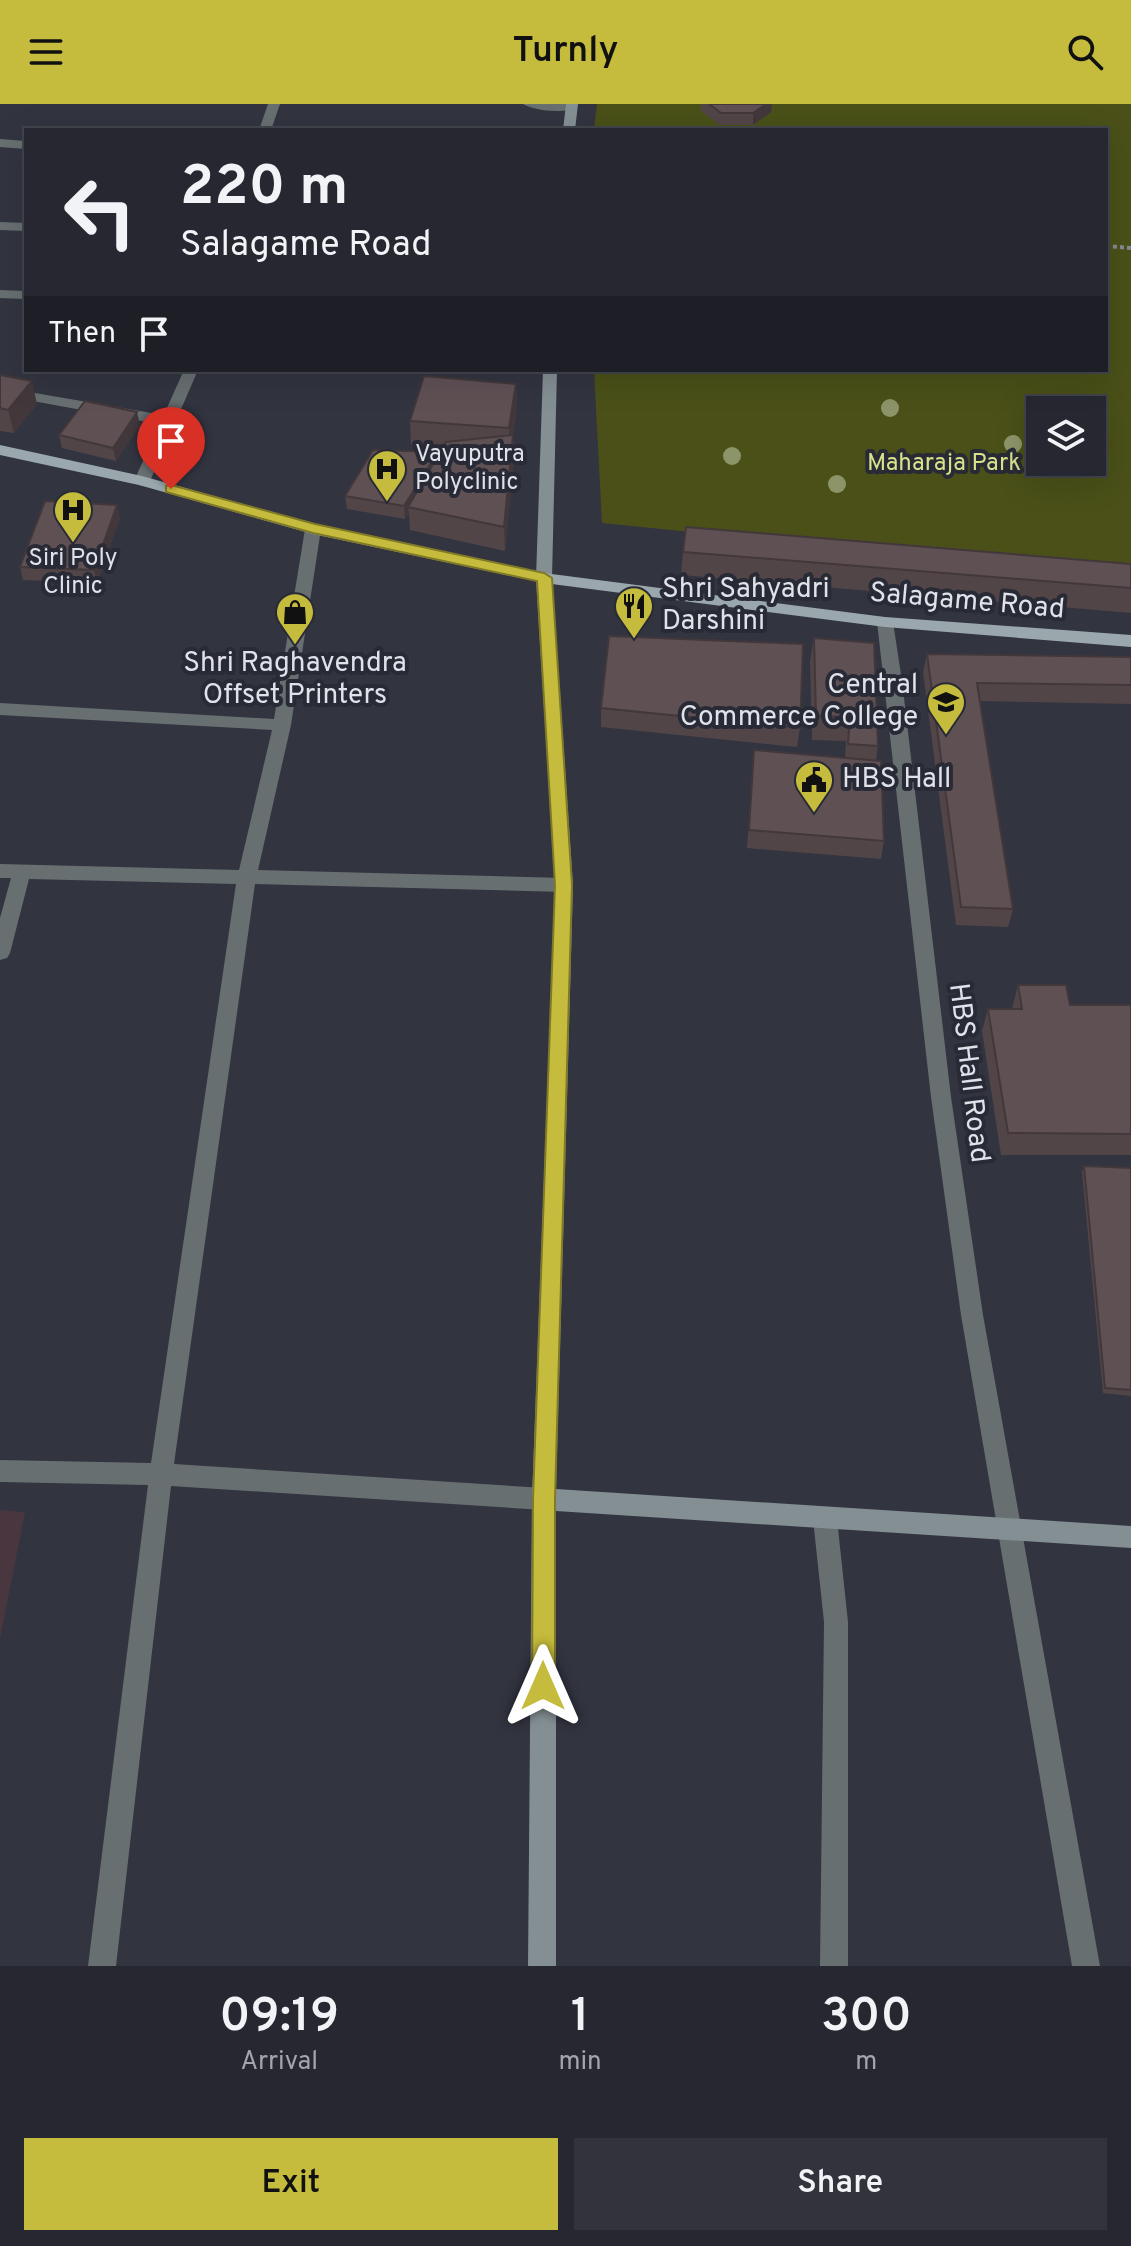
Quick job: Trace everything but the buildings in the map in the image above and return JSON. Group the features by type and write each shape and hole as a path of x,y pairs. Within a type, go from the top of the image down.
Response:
{"main road":[{"name":"Salagame Road","path":"0,450 142,481 313,529 544,578 885,622 1131,641"}],"street":[{"path":"266,128 274,104"},
{"path":"529,104 572,106 569,128"},
{"path":"0,143 24,145"},
{"path":"0,226 24,227"},
{"path":"0,294 24,295"},
{"path":"142,481 190,372"},
{"path":"542,1966 544,1499 564,885 544,578 550,372"},
{"path":"0,391 169,421"},
{"path":"102,1966 161,1474 247,876 282,725 313,529"},
{"name":"HBS Hall Road","path":"885,622 898,709 942,1099 1006,1530 1086,1966"},
{"path":"0,709 282,725"},
{"path":"0,871 564,885"},
{"path":"0,953 22,871"},
{"path":"0,1471 161,1474 1131,1537"},
{"path":"825,1519 836,1622 834,1966"}],"path":[{"path":"1108,246 1131,248"}],"shaded area":[{"path":"0,1510 25,1512 0,1639"}],"green space":[{"name":"Maharaja Park","path":"597,104 1131,104 1131,577 602,523 594,372 1108,372 1108,128 594,128"}],"place":[{"name":"Vayuputra Polyclinic","path":"387,503"},
{"name":"Siri Poly Clinic","path":"73,544"},
{"name":"Shri Sahyadri Darshini","path":"634,640"},
{"name":"Shri Raghavendra Offset Printers","path":"295,646"},
{"name":"Central Commerce College","path":"946,736"},
{"name":"HBS Hall","path":"814,814"}],"route":[{"path":"171,489 313,529 544,578 564,885 544,1499 543,1686"}]}
